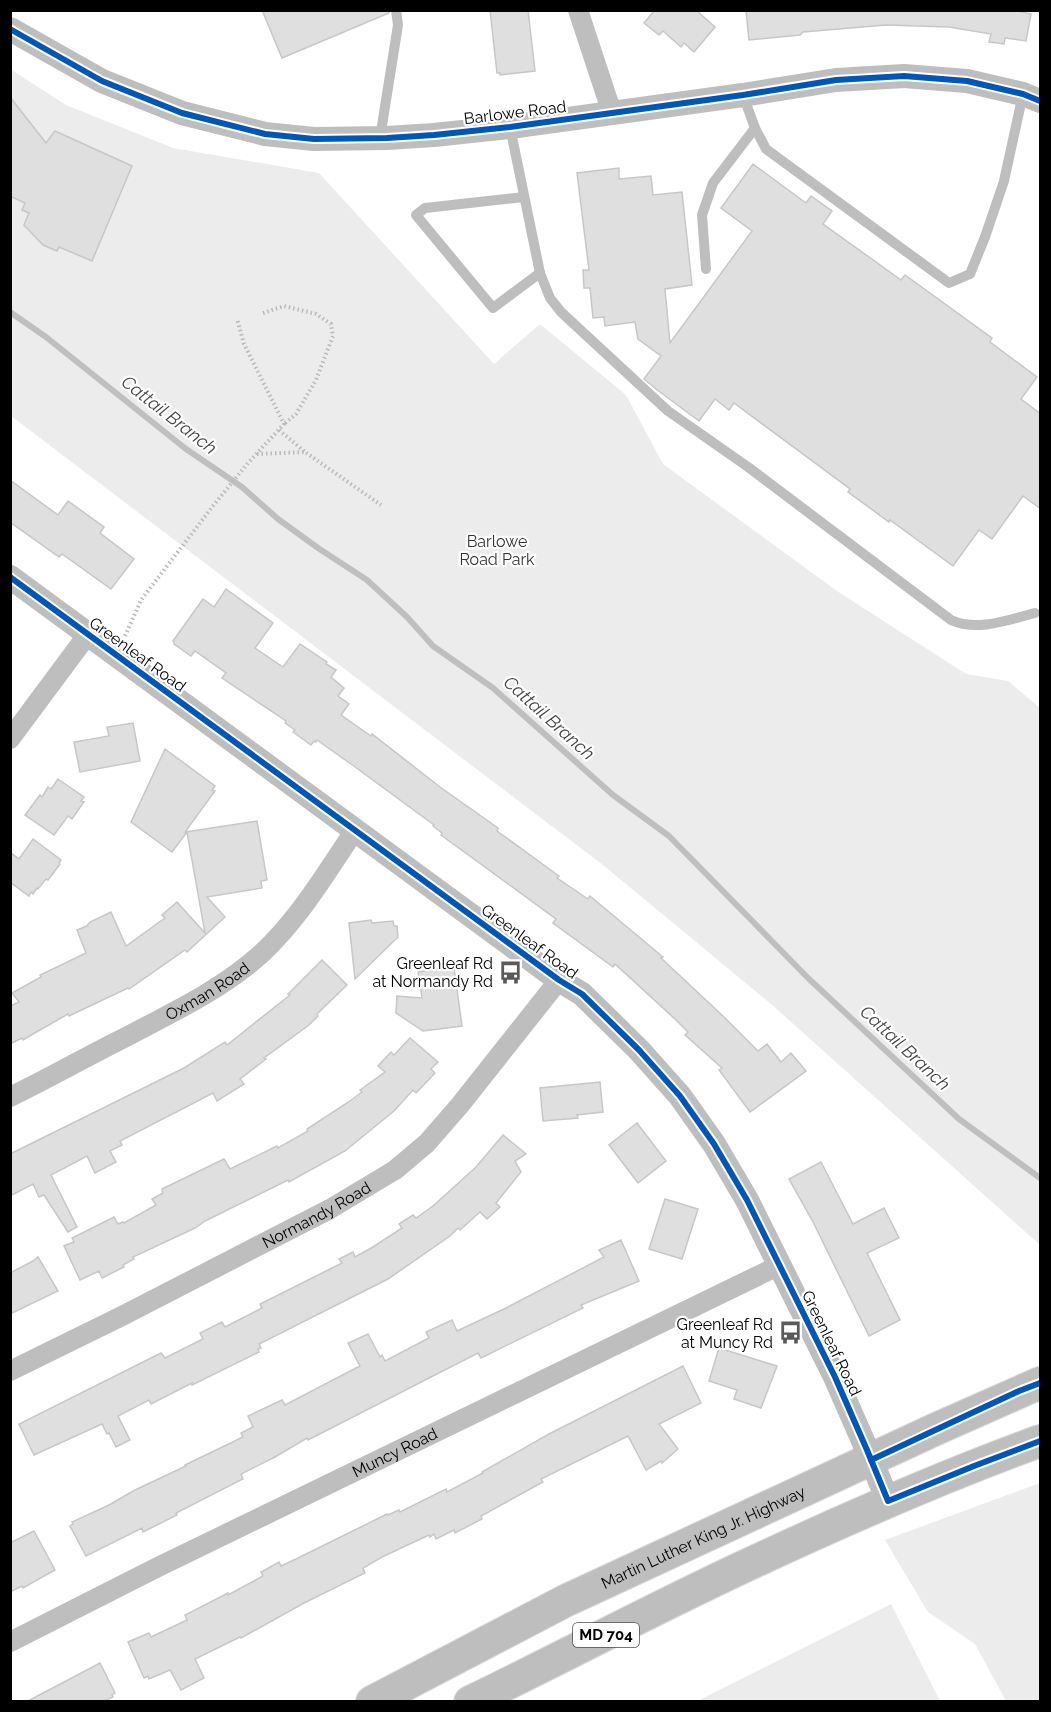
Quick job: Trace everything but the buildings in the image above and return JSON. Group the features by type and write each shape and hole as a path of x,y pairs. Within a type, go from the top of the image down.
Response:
{"main road":[{"name":"Martin Luther King Jr. Highway","path":"372,1701 565,1601 1019,1391 1041,1383"},
{"name":"MD 704","path":"470,1701 742,1567 888,1501 1041,1442"}],"street":[{"path":"578,10 612,113"},
{"name":"Barlowe Road","path":"10,28 102,81 182,113 265,134 314,139 434,135 510,127 836,80 904,76 967,81 1032,98"},
{"name":"Greenleaf Road","path":"10,577 559,980 582,994 639,1050 680,1096 714,1144 742,1191 834,1377 888,1501"},
{"path":"10,739 88,634"},
{"name":"Oxman Road","path":"10,1097 175,1012 238,972 260,954 297,915 355,830"},
{"name":"Normandy Road","path":"10,1371 330,1209 395,1170 427,1143 460,1105 559,980"},
{"name":"Muncy Road","path":"10,1641 780,1265"}],"lane":[{"path":"380,138 398,25 396,10"},
{"path":"743,95 755,128 766,149 949,283 970,274 985,237 1032,98"},
{"path":"510,127 540,273 550,298 561,312 656,402 748,467 943,614 960,624 997,623 1035,613"},
{"path":"706,269 702,215 713,183 755,128"},
{"path":"524,197 425,208 416,215 493,308 540,273"}],"path":[{"path":"117,656 141,600 248,463 296,414 316,380 333,336 331,324 316,314 284,306 263,313"},
{"path":"237,319 244,344 284,424"},
{"path":"279,430 305,452 381,505"},
{"path":"256,454 305,452"}],"green space":[{"name":"Barlowe Road Park","path":"10,69 66,105 173,148 319,173 494,364 540,324 626,395 663,464 837,591 966,674 1008,681 1040,708 1040,1245 771,1004 603,865 11,416"},
{"path":"1040,1483 1040,1701 1006,1701 975,1644 928,1612 885,1540"},
{"path":"891,1604 940,1701 702,1701 701,1699"}],"waterway":[{"name":"Cattail Branch","path":"10,312 46,337 186,449 242,487 278,519 367,580 407,617 433,646 493,688 613,795 669,836 808,978 959,1119 1040,1178"}],"cycle path":[{"path":"10,29 102,81 182,113 265,134 314,139 387,138 510,127 836,80 904,76 967,81 1023,94 1040,101"},
{"path":"10,577 559,980 582,994 639,1050 680,1096 714,1144 747,1200 835,1377 888,1501 1040,1441"},
{"path":"871,1460 1040,1383"}],"place":[{"name":"Greenleaf Rd at Normandy Rd","path":"511,972"},
{"name":"Greenleaf Rd at Muncy Rd","path":"791,1333"}]}
